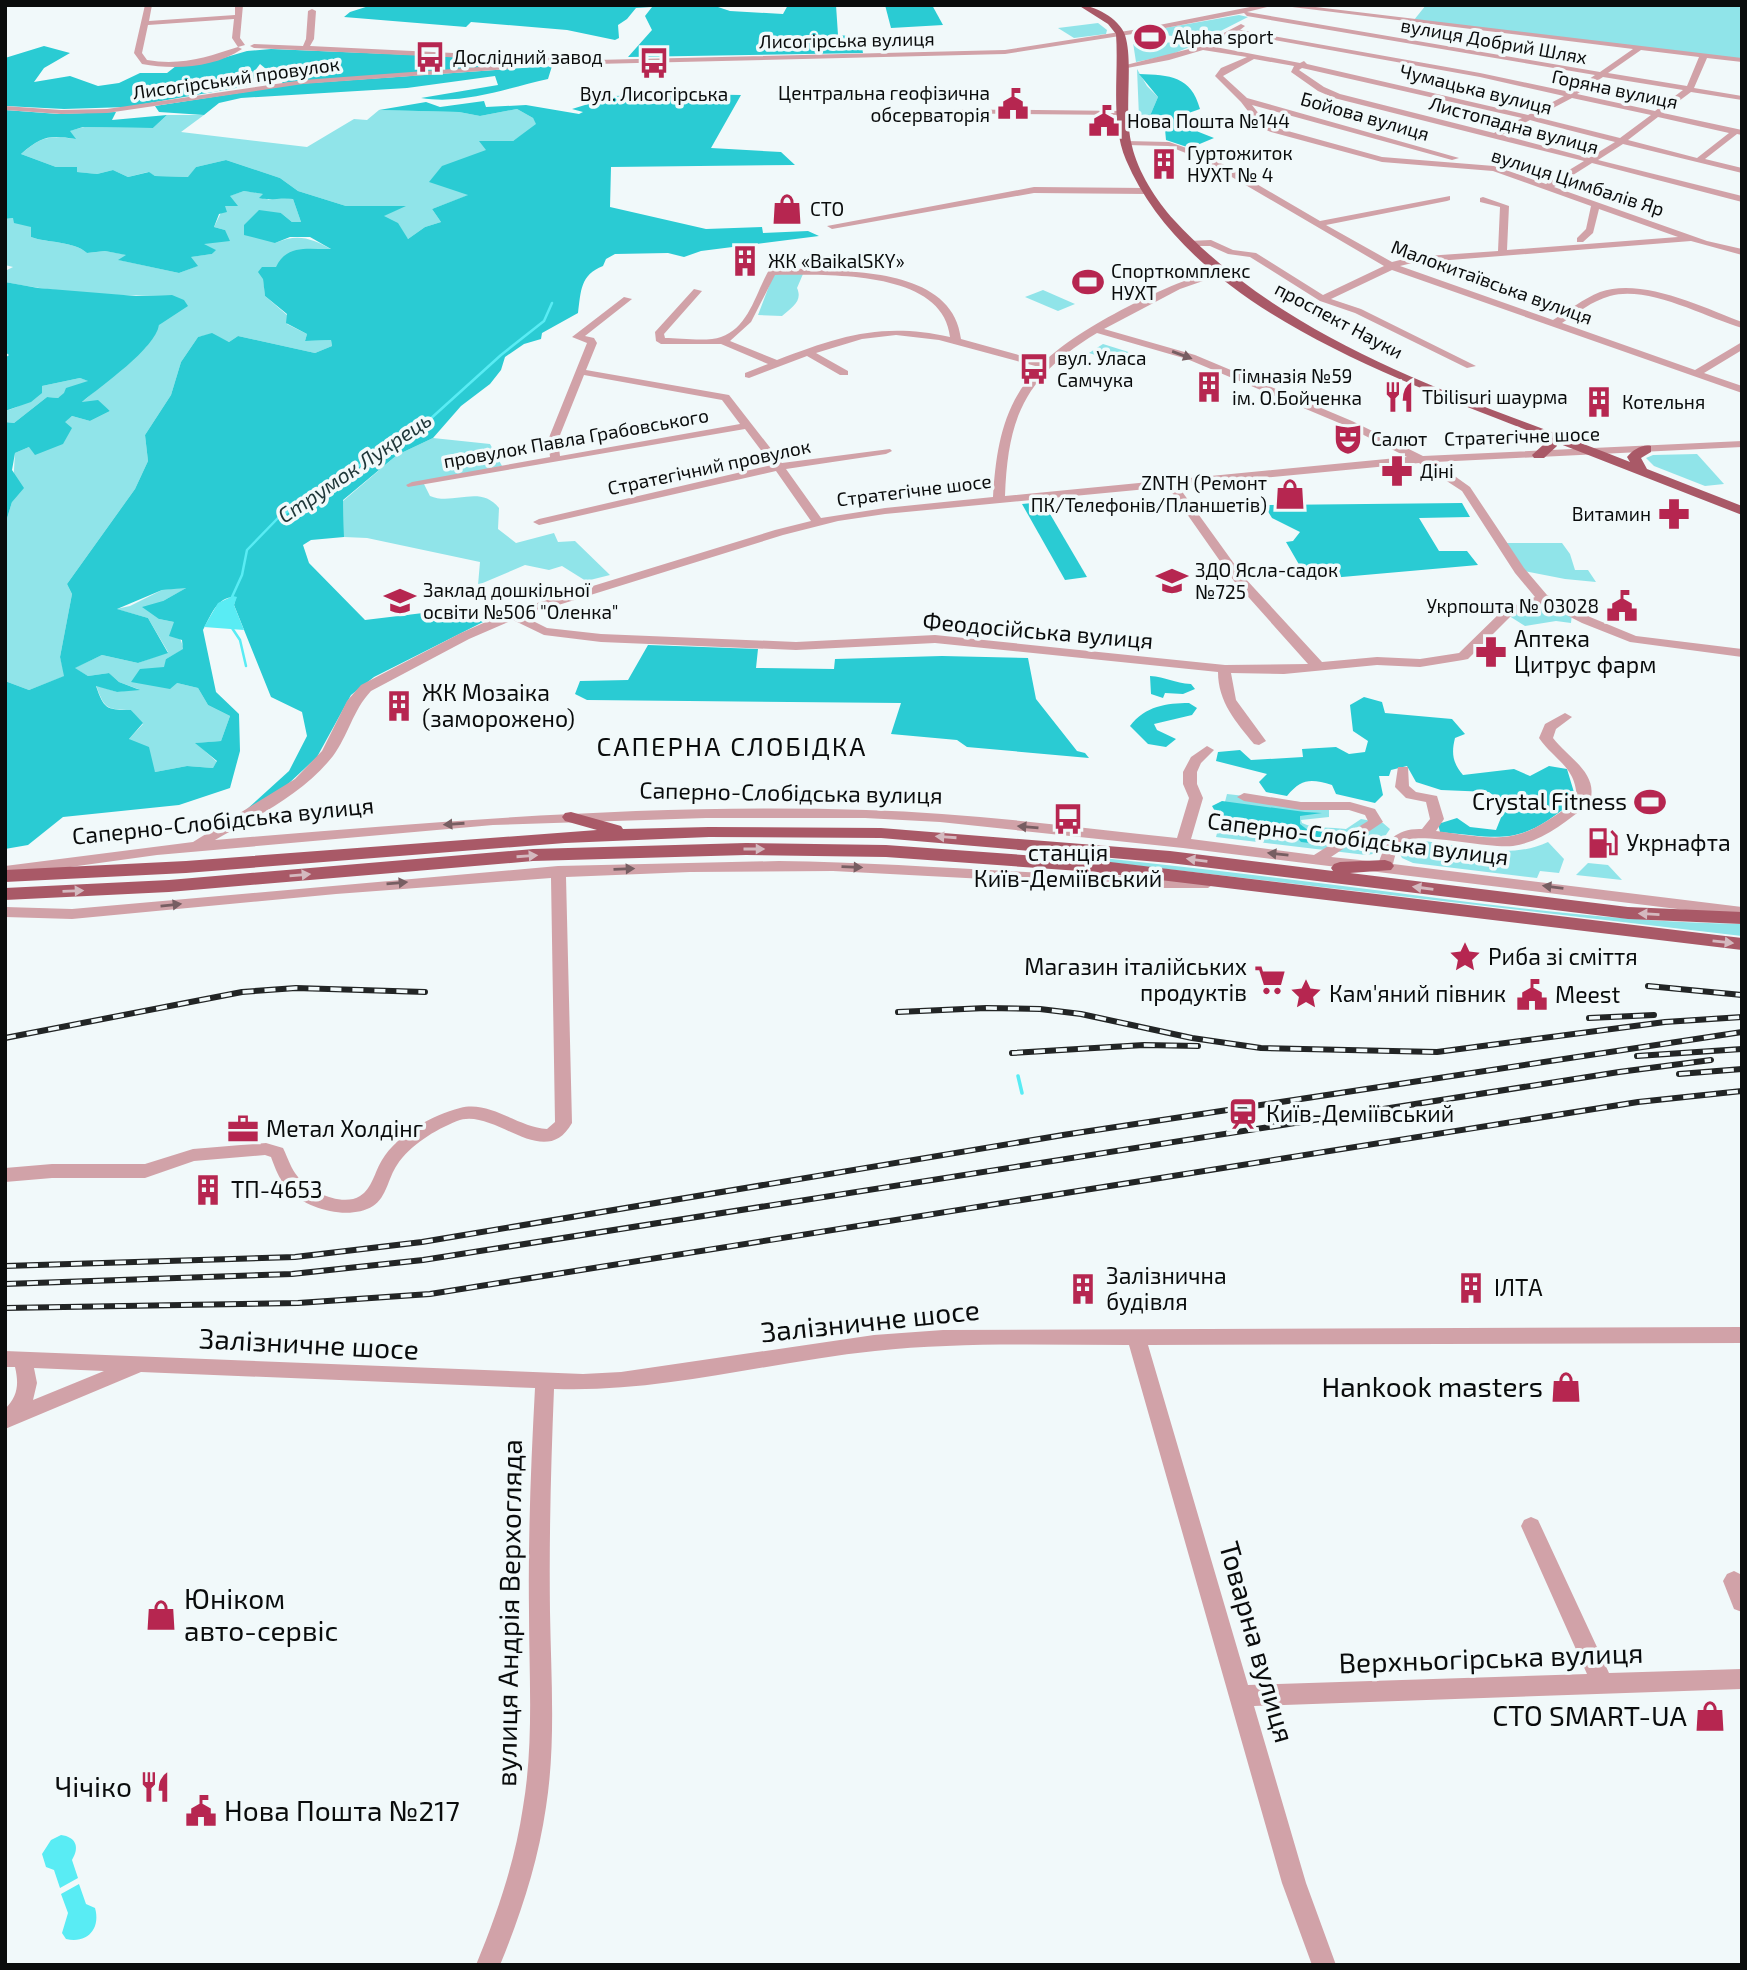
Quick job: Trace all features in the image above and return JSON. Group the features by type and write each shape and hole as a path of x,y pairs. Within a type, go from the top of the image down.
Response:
{"main road":[{"path":"1082,5 1106,18 1121,34"},
{"name":"проспект Науки","path":"1121,34 1126,143 1146,191 1159,211 1189,244 1220,272 1267,304 1347,349 1420,383 1742,511"},
{"path":"1539,455 1550,446 1545,434"},
{"path":"1641,471 1634,457 1646,449"},
{"path":"571,817 629,834"},
{"name":"Саперно-Слобідська вулиця","path":"5,874 186,867 495,841 629,834 892,834 1107,850 1628,913 1742,918"},
{"path":"5,894 169,886 533,855 746,849 886,851 963,855 1242,883 1742,944"},
{"path":"1293,871 1385,866"}],"street":[{"path":"149,5 138,53 145,62 165,65 197,64 239,47 254,46 536,62"},
{"path":"239,5 236,38 239,47"},
{"path":"1121,34 1272,5"},
{"path":"1279,5 1742,60"},
{"path":"306,48 310,39 312,12"},
{"name":"вулиця Добрий Шлях","path":"1241,13 1742,98"},
{"path":"145,23 238,17"},
{"path":"1122,67 1176,56 1201,47 1255,17"},
{"name":"Горяна вулиця","path":"1234,31 1322,49 1460,71 1739,132"},
{"path":"1322,49 1344,32"},
{"name":"Лисогірська вулиця","path":"574,62 1005,52 1121,34"},
{"name":"Чумацька вулиця","path":"1201,47 1305,62 1742,171"},
{"path":"1495,136 1571,95 1641,47"},
{"path":"1460,71 1493,48"},
{"name":"вулиця Цимбалів Яр","path":"1253,55 1251,59 1224,70 1219,76 1244,100 1264,126 1382,159 1477,166 1548,187 1693,239 1742,252"},
{"path":"1548,187 1619,141 1690,89 1704,55"},
{"name":"Лисогірський провулок","path":"5,108 61,112 107,111 303,82 536,62 566,65 574,62"},
{"name":"Листопадна вулиця","path":"1305,62 1294,70 1331,94 1742,199"},
{"name":"Бойова вулиця","path":"1244,100 1477,166"},
{"path":"935,111 1124,113"},
{"path":"1698,161 1739,132"},
{"name":"Малокитаївська вулиця","path":"1126,143 1169,144 1204,157 1391,266 1742,390"},
{"path":"832,226 1034,190 1071,188 1146,191"},
{"path":"1316,224 1447,198"},
{"path":"1483,200 1506,206 1502,253"},
{"path":"1580,240 1587,237 1592,228 1592,216 1597,204"},
{"path":"1323,299 1391,266 1426,257 1693,239"},
{"path":"1189,244 1211,243 1231,252 1253,255 1323,299 1358,311 1471,366"},
{"path":"722,341 741,330 756,312 772,272 865,275 909,286 944,307 953,324 956,343"},
{"path":"999,498 1002,441 1015,407 1044,365 1093,329 1196,278 1220,272"},
{"path":"697,291 659,334 659,339 675,342 722,341 777,364"},
{"path":"1554,324 1599,297 1625,291 1647,293 1742,325"},
{"path":"556,460 553,440 583,372 592,341 577,337 627,299"},
{"path":"1093,329 1167,349 1214,367 1348,423 1422,459 1466,489 1519,570 1543,598 1590,622 1634,639 1742,653"},
{"path":"749,374 875,333 903,333 956,343 1044,365"},
{"path":"1697,373 1742,345"},
{"path":"810,353 844,373"},
{"path":"583,372 716,393 726,397 818,522"},
{"name":"провулок Павла Грабовського","path":"412,485 746,426"},
{"name":"Стратегічне шосе","path":"188,847 215,835 300,782 328,753 354,701 366,688 422,657 512,615 647,571 818,522 999,498 1422,459 1742,444"},
{"name":"Стратегічний провулок","path":"539,522 780,467 886,451"},
{"path":"1171,483 1257,600 1289,638 1317,665"},
{"name":"Феодосійська вулиця","path":"512,615 544,631 601,638 796,646 935,639 1225,669 1284,670 1377,661 1420,663 1463,656 1506,614 1543,598"},
{"path":"1225,669 1223,688 1227,700 1259,741"},
{"path":"1385,866 1392,842 1398,837 1415,833 1498,843 1516,841 1539,834 1584,801 1585,784 1578,768 1554,750 1546,738 1550,727 1565,717"},
{"path":"1184,843 1196,798 1188,786 1189,774 1198,757 1207,750"},
{"path":"1403,770 1402,787 1410,795 1432,799 1437,819 1426,834"},
{"path":"1244,797 1301,806 1350,806 1370,812 1376,822 1320,858"},
{"name":"Саперно-Слобідська вулиця","path":"5,874 101,856 402,828 571,817 865,814 1320,858 1742,912"},
{"path":"5,912 72,915 407,882 682,867 838,866 1102,883 1242,883"},
{"path":"5,1175 52,1171 145,1171 193,1155 266,1149 277,1153 287,1175 303,1192 350,1207 365,1203 374,1195 391,1160 407,1144 451,1117 478,1112 533,1134 553,1134 561,1129 564,1123 558,872"},
{"name":"Залізничне шосе","path":"13,1359 545,1382 621,1380 874,1343 943,1338 1742,1335"},
{"name":"Товарна вулиця","path":"1136,1336 1294,1883 1324,1965"},
{"path":"5,1421 20,1408 27,1395 29,1381 13,1359"},
{"path":"5,1421 142,1364"},
{"name":"вулиця Андрія Верхогляда","path":"488,1965 526,1852 538,1782 542,1663 539,1489 545,1382"},
{"path":"1531,1526 1603,1684"},
{"path":"1734,1581 1742,1602"},
{"name":"Верхньогірська вулиця","path":"1242,1696 1742,1679"}],"shaded area":[{"path":"372,5 712,5 730,11 783,14 788,5 836,5 838,35 860,37 863,53 628,57 652,30 645,16 652,7 636,8 618,25 619,38 615,40 567,30 471,22 466,27 344,17 350,12"},
{"path":"885,5 932,5 943,25 891,28"},
{"path":"1426,5 1742,5 1742,59 1414,20"},
{"path":"1239,15 1248,17 1203,40 1142,32"},
{"path":"1098,23 1107,30 1106,34 1074,38 1058,28"},
{"path":"1132,36 1192,46 1170,55 1136,62"},
{"path":"44,46 70,53 44,68 34,82 70,76 98,86 119,83 140,73 167,73 176,66 206,63 247,51 271,49 534,60 533,64 283,83 260,64 254,72 253,85 127,107 64,109 5,106 5,58"},
{"path":"552,66 548,79 453,99 421,98 498,85 495,76 407,88 241,98 219,103 204,115 159,112 155,106 296,84"},
{"path":"1137,69 1147,86 1158,97 1146,125 1143,117 1139,117"},
{"path":"1139,74 1170,77 1185,84 1196,98 1200,109 1180,116 1176,123 1214,138 1190,148 1166,140 1165,129 1146,125 1158,97"},
{"path":"741,95 711,148 781,152 795,165 611,167 610,207 706,229 762,227 763,233 808,231 819,236 701,251 684,257 668,253 615,254 586,279 581,291 578,313 542,333 541,339 524,344 505,357 501,370 490,384 461,406 433,438 397,455 343,500 344,537 311,540 303,545 309,563 365,620 448,610 483,622 374,677 351,695 317,757 287,785 246,810 289,771 307,736 302,712 271,697 234,605 236,597 229,598 219,603 203,630 216,692 239,714 240,751 230,788 179,805 63,817 28,845 5,849 5,681 29,690 64,676 60,657 72,594 67,584 135,489 148,461 145,435 171,395 181,362 198,337 212,333 229,342 238,336 315,353 332,346 331,340 305,341 307,334 286,323 287,314 265,296 263,279 258,272 262,267 276,267 286,254 293,251 331,249 310,237 290,237 275,243 244,235 244,225 259,210 281,213 292,222 301,222 293,199 263,199 259,198 263,194 244,191 230,196 238,206 225,206 227,212 219,214 214,227 225,230 230,241 204,244 216,250 212,254 191,257 198,266 179,273 118,260 126,255 105,251 87,253 68,244 37,239 31,237 31,227 14,223 13,218 5,219 5,110 58,114 116,112 112,120 167,115 153,128 83,127 70,131 76,139 46,138 21,154 56,167 77,167 77,172 97,174 113,170 128,177 149,172 155,176 188,177 196,167 226,160 280,178 298,191 346,206 406,206 384,216 398,223 408,239 425,227 441,222 432,209 468,195 429,182 442,166 486,150 479,141 513,141 536,124 533,118 517,109 480,116 459,112 379,110 426,102 440,107 484,101 486,107 526,105 579,114 583,112 572,109 614,96","holes":["186,588 163,601 142,607 159,619 174,622 169,636 182,640 183,649 166,659 164,667 140,669 131,682 170,689 177,683 198,688 208,705 230,716 221,741 195,743 217,761 213,768 187,766 155,772 149,747 129,739 143,723 131,710 107,707 96,686 117,692 140,690 119,682 109,673 88,676 75,668 102,655 138,663 168,653 148,618 117,609 162,590"]},
{"path":"517,109 533,118 537,125 513,141 480,141 487,150 469,195 432,209 441,222 425,227 408,239 383,216 404,206 346,206 298,191 280,178 226,160 196,167 189,177 155,176 148,172 128,177 113,170 97,174 76,172 76,167 56,167 21,154 45,139 75,139 69,131 84,127 153,128 167,115 204,115 181,132 307,147 354,119 367,120 379,110 459,112 480,116"},
{"path":"244,191 264,194 268,200 280,197 293,199 301,222 292,222 281,213 275,243 291,238 304,238 333,250 276,267 262,267 265,296 287,315 287,324 307,334 305,341 331,340 332,346 315,353 238,336 229,342 212,334 198,337 181,362 171,395 145,435 148,461 135,489 67,584 72,594 60,657 65,676 29,690 5,681 5,525 12,502 15,453 29,447 72,416 90,421 110,411 98,401 81,403 146,347 172,295 88,293 5,282 5,271 13,267 5,265 5,219 13,218 32,227 31,237 37,239 68,244 87,253 105,251 128,255 119,260 179,273 197,266 190,257 212,254 215,250 202,244 225,230 214,227 229,196"},
{"path":"774,273 803,274 797,288 798,300 782,316 758,315"},
{"path":"5,282 38,288 136,296 172,295 184,300 188,306 159,325 148,345 138,355 82,402 98,400 110,411 90,421 72,416 65,422 72,428 63,444 35,455 29,447 15,453 12,470 24,488 12,502 5,525 5,422 14,423 47,397 58,398 66,388 88,381 80,378 42,386 42,393 31,402 5,411 5,358 9,355 5,352"},
{"path":"1043,290 1075,304 1058,311 1025,297"},
{"path":"1103,344 1138,355 1124,364 1089,353"},
{"path":"80,378 89,381 58,398 47,397 14,423 5,422 5,411 26,402 42,386"},
{"path":"433,438 490,444 502,466 423,482 430,496 448,499 483,497 499,508 498,529 516,543 554,533 558,542 575,541 610,575 586,581 562,566 549,570 525,565 478,585 480,562 367,538 344,537 343,501 397,455"},
{"path":"1697,454 1724,484 1705,486 1654,466 1646,458 1653,455"},
{"path":"1043,502 1087,577 1065,580 1022,504"},
{"path":"1462,503 1470,517 1419,518 1439,551 1467,551 1478,565 1308,580 1286,542 1293,541 1300,532 1272,518 1264,505"},
{"path":"1501,543 1562,543 1570,554 1575,570 1588,570 1596,582 1519,570"},
{"path":"188,587 163,601 159,619 174,622 184,649 166,659 177,683 198,688 208,705 230,716 221,741 196,743 217,762 213,768 187,766 155,772 129,739 143,724 131,710 107,706 96,685 117,692 138,689 119,682 109,673 88,676 74,668 102,655 138,663 168,652 148,618 116,609 130,606 162,590"},
{"path":"233,596 237,597 234,605 244,630 204,627 218,603"},
{"path":"1543,598 1572,613 1571,623 1556,621 1525,626 1506,614"},
{"path":"648,645 758,649 756,668 834,669 835,659 942,656 1028,658 1036,699 1077,751 1085,753 1089,758 967,747 957,740 891,734 901,703 587,700 575,694 580,681 628,680"},
{"path":"1150,676 1191,684 1195,689 1183,694 1165,693 1163,698 1151,694"},
{"path":"1364,697 1382,702 1385,713 1452,719 1465,734 1455,738 1453,749 1455,762 1463,775 1514,769 1530,776 1549,766 1567,769 1576,799 1527,832 1498,837 1440,832 1438,824 1457,818 1470,827 1496,830 1506,805 1489,792 1441,790 1416,782 1407,766 1391,770 1389,776 1379,776 1383,795 1375,803 1336,794 1332,785 1312,781 1297,786 1287,796 1266,792 1259,782 1267,774 1216,761 1218,752 1240,750 1251,760 1303,757 1302,749 1336,747 1349,754 1365,752 1368,741 1353,731 1350,705"},
{"path":"1189,703 1197,708 1192,715 1154,724 1157,730 1176,739 1166,747 1148,744 1130,726 1149,710"},
{"path":"1227,794 1299,802 1302,808 1329,809 1329,817 1301,820 1302,823 1312,826 1346,829 1361,819 1383,823 1390,829 1373,854 1366,855 1216,837"},
{"path":"1222,801 1322,813 1300,816 1300,824 1309,831 1338,830 1345,834 1342,841 1326,845 1301,842 1294,834 1277,832 1252,819 1243,822 1216,813 1212,806"},
{"path":"1424,841 1503,851 1534,847 1548,842 1564,859 1559,873 1540,871 1537,878 1413,863 1402,858 1398,850 1401,846"},
{"path":"1028,850 1538,910 1742,924 1742,936 1029,853"},
{"path":"1588,863 1608,865 1622,880 1576,875"},
{"path":"61,1835 75,1843 76,1851 72,1860 78,1878 60,1888 54,1870 46,1867 42,1854 51,1840"},
{"path":"79,1884 86,1904 95,1908 96,1922 86,1937 66,1939 62,1933 68,1913 61,1894"}],"waterway":[{"name":"Струмок Лукрець","path":"232,597 242,575 247,550 278,518 428,421 501,355 544,321 552,303"},
{"name":"Струмок Лукрець","path":"230,625 240,640 246,666"},
{"path":"1018,1076 1022,1093"}],"railway":[{"path":"1648,986 1742,995"},
{"path":"5,1038 242,992 296,988 425,992"},
{"path":"898,1012 986,1008 1040,1009 1081,1014 1192,1038 1261,1048 1437,1052 1665,1022 1742,1017"},
{"path":"1589,1018 1654,1015"},
{"path":"5,1266 295,1257 422,1242 1063,1135 1742,1032"},
{"path":"1012,1053 1144,1045 1198,1046"},
{"path":"1637,1056 1742,1049"},
{"path":"5,1284 292,1274 423,1260 1619,1072 1711,1060"},
{"path":"1679,1074 1742,1069"},
{"path":"5,1308 298,1303 430,1294 1638,1102 1742,1091"}],"place":[{"name":"Alpha sport","path":"1150,37"},
{"name":"Дослідний завод","path":"430,57"},
{"name":"Вул. Лисогірська","path":"654,63"},
{"name":"Центральна геофізична обсерваторія","path":"1013,104"},
{"name":"Нова Пошта №144","path":"1104,121"},
{"name":"Гуртожиток НУХТ № 4","path":"1164,164"},
{"name":"СТО","path":"787,209"},
{"name":"ЖК «BaikalSKY»","path":"745,261"},
{"name":"Спорткомплекс НУХТ","path":"1088,282"},
{"name":"вул. Уласа Самчука","path":"1034,369"},
{"name":"Гімназія №59 ім. О.Бойченка","path":"1209,387"},
{"name":"Tbilisuri шаурма","path":"1399,397"},
{"name":"Котельня","path":"1599,402"},
{"name":"Салют","path":"1348,439"},
{"name":"Діні","path":"1397,471"},
{"name":"ZNTH (Ремонт ПК/Телефонів/Планшетів)","path":"1290,494"},
{"name":"Витамин","path":"1674,514"},
{"name":"ЗДО Ясла-садок №725","path":"1172,581"},
{"name":"Заклад дошкільної освіти №506 \"Оленка\"","path":"400,601"},
{"name":"Укрпошта № 03028","path":"1622,606"},
{"name":"Аптека Цитрус фарм","path":"1491,652"},
{"name":"ЖК Мозаіка (заморожено)","path":"399,706"},
{"name":"Crystal Fitness","path":"1650,802"},
{"name":"станція Київ-Деміївський","path":"1068,819"},
{"name":"Укрнафта","path":"1603,843"},
{"name":"Риба зі сміття","path":"1465,957"},
{"name":"Магазин італійських продуктів","path":"1270,980"},
{"name":"Кам'яний півник","path":"1306,994"},
{"name":"Meest","path":"1532,995"},
{"name":"Київ-Деміївський","path":"1243,1114"},
{"name":"Метал Холдінг","path":"243,1129"},
{"name":"ТП-4653","path":"208,1190"},
{"name":"ІЛТА","path":"1471,1288"},
{"name":"Залізнична будівля","path":"1083,1289"},
{"name":"Hankook masters","path":"1566,1387"},
{"name":"Юніком авто-сервіс","path":"161,1615"},
{"name":"СТО SMART-UA","path":"1710,1716"},
{"name":"Чічіко","path":"155,1787"},
{"name":"Нова Пошта №217","path":"201,1811"}],"district":[{"name":"САПЕРНА СЛОБІДКА","path":"732,747"}]}
